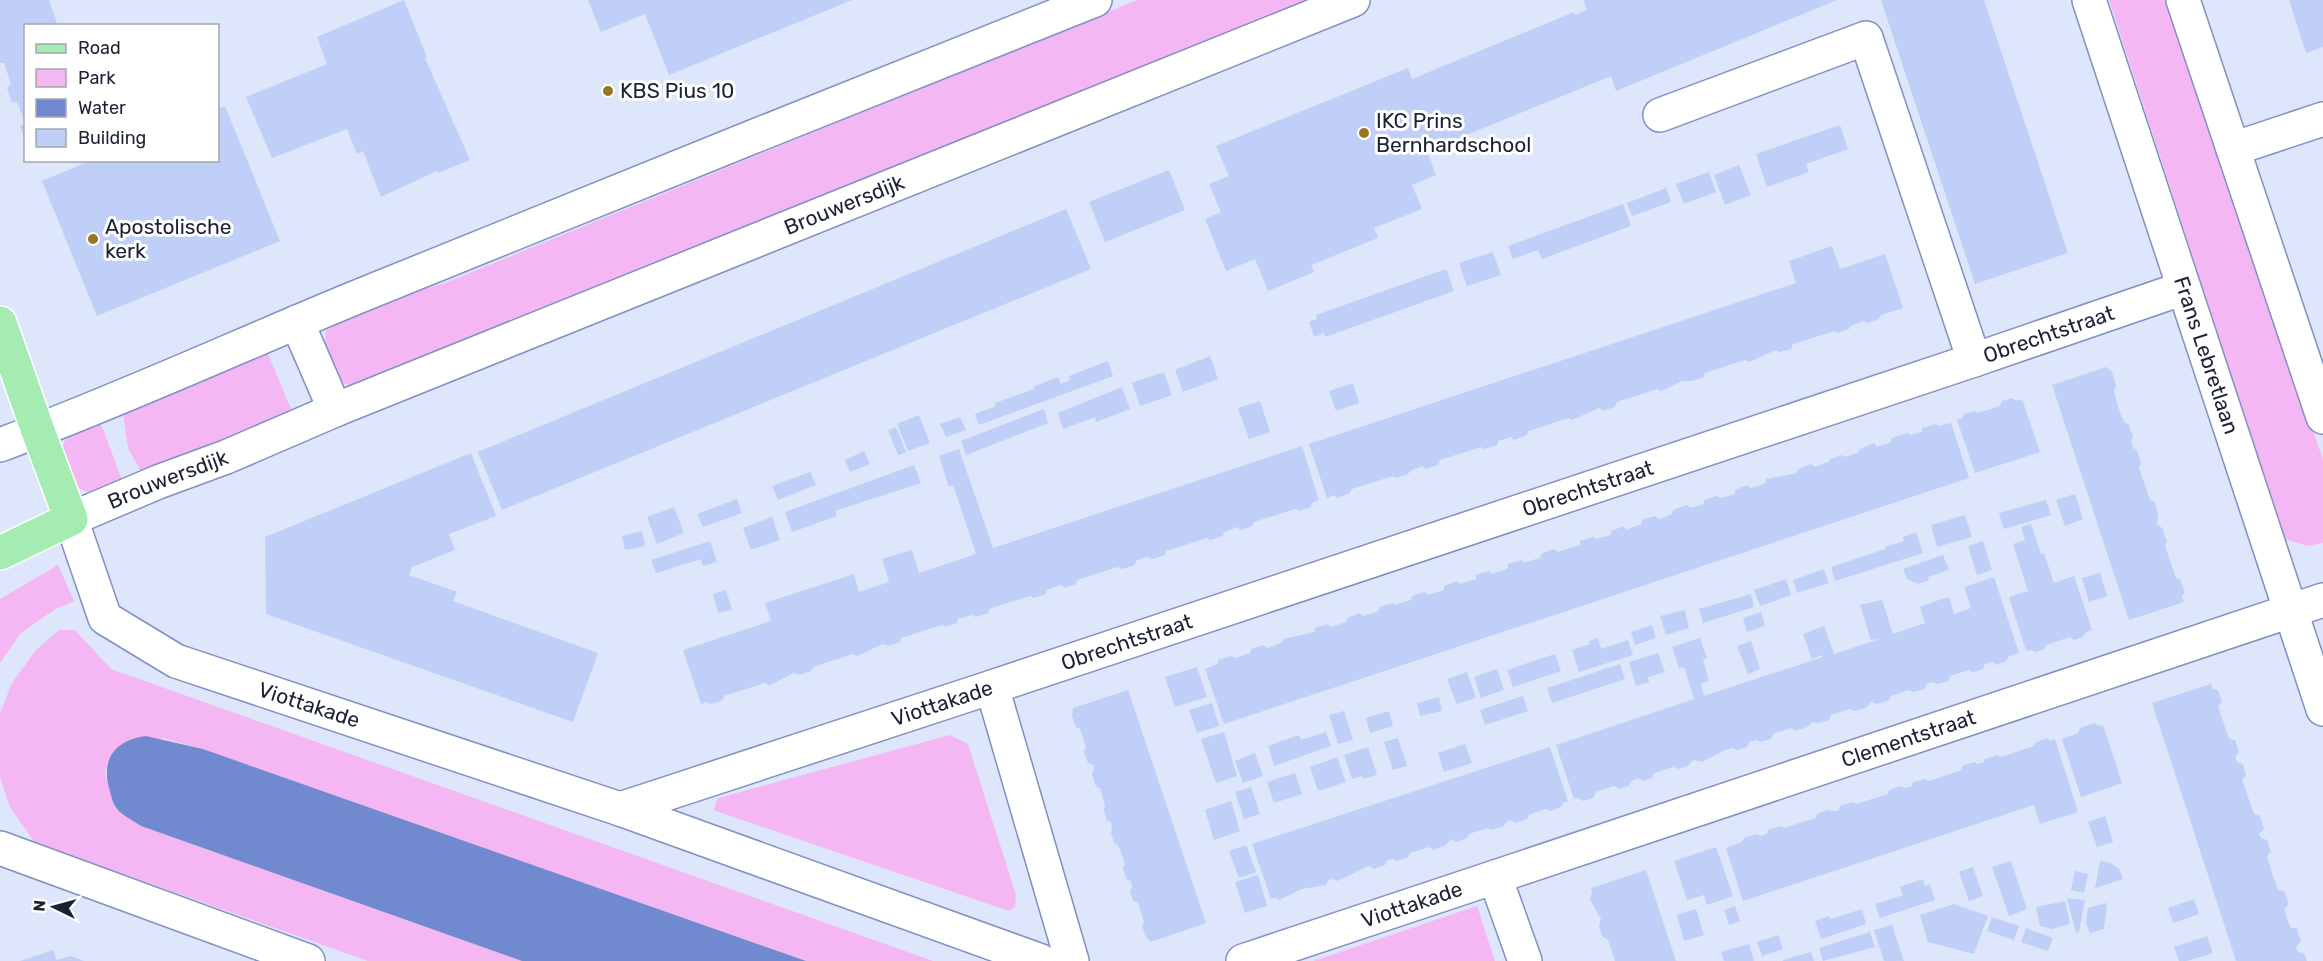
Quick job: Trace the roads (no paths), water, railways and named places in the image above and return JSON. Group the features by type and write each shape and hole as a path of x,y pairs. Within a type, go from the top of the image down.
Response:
{"main road":[{"path":"0,323 71,519"},
{"name":"Brouwersdijk","path":"0,553 71,519"}],"street":[{"path":"0,445 669,169 1095,0"},
{"name":"Brouwersdijk","path":"71,519 158,482 226,457 335,410 1353,0"},
{"name":"Frans Lebretlaan","path":"2089,0 2323,709"},
{"path":"2183,0 2323,417"},
{"path":"1660,116 1866,38 1974,360"},
{"path":"2233,149 2323,119"},
{"name":"Obrechtstraat","path":"992,687 2184,288"},
{"path":"297,322 335,410"},
{"name":"Viottakade","path":"71,519 105,618 176,661 620,809 1041,961"},
{"name":"Clementstraat","path":"1496,876 2323,600"},
{"name":"Viottakade","path":"620,809 992,687 1072,961"},
{"path":"0,848 308,961"},
{"path":"1496,876 1525,961"},
{"name":"Viottakade","path":"1244,961 1496,876"}],"water":[{"path":"146,736 203,749 806,961 522,961 141,826 123,815 115,806 109,788 107,768 109,759 119,746 135,738"}],"place":[{"name":"KBS Pius 10","path":"608,91"},
{"name":"IKC Prins Bernhardschool","path":"1364,133"},
{"name":"Apostolische kerk","path":"93,239"}]}
